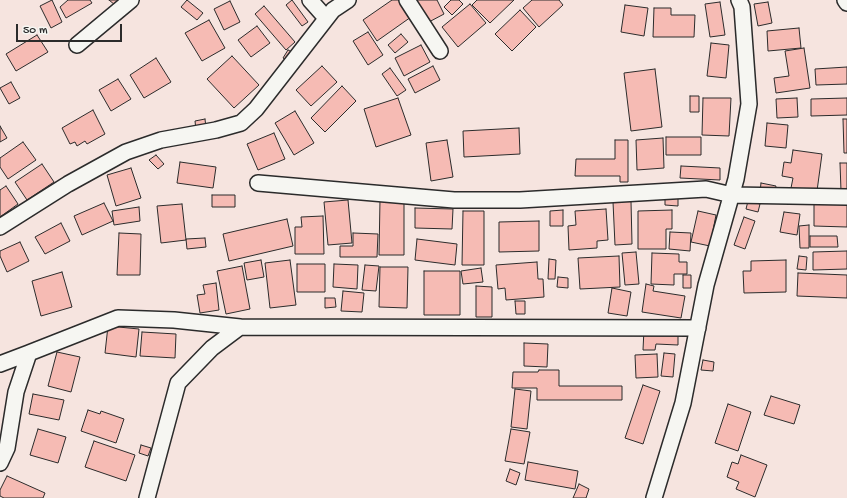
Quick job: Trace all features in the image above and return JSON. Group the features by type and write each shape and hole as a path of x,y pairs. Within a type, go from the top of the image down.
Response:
{"street":[{"path":"77,45 130,0"},
{"path":"310,0 326,18"},
{"path":"0,227 68,184 126,152 161,140 216,130 241,123 256,109 326,18 333,10 348,0"},
{"path":"407,0 440,51"},
{"path":"654,498 683,403 706,285 736,179 749,104 742,7 739,0"},
{"path":"258,183 454,200 520,200 706,189 732,195 847,197"},
{"path":"0,364 118,318 174,320 240,327 698,328"},
{"path":"148,498 178,383 212,348 240,327"},
{"path":"0,463 7,448 16,392 29,353"}],"building":[{"path":"52,0 62,22 51,28 40,6"},
{"path":"68,0 90,0 92,3 66,18 60,7"},
{"path":"109,0 118,0 115,5"},
{"path":"187,0 203,13 197,20 181,7"},
{"path":"292,0 308,22 302,26 286,5"},
{"path":"392,0 399,0 411,17 377,41 363,20"},
{"path":"416,0 437,0 444,14 427,23"},
{"path":"451,0 459,0 463,4 452,15 444,7"},
{"path":"477,0 514,0 490,23 472,5"},
{"path":"532,0 559,0 563,5 539,27 523,8"},
{"path":"230,1 240,22 224,30 214,9"},
{"path":"720,2 725,35 710,37 705,4"},
{"path":"768,2 772,23 758,26 754,4"},
{"path":"470,4 486,23 458,47 442,27"},
{"path":"625,5 648,8 644,36 621,32"},
{"path":"264,6 295,42 286,50 255,14"},
{"path":"654,8 671,8 671,15 695,15 694,37 653,37"},
{"path":"520,10 536,27 512,51 495,34"},
{"path":"209,20 225,48 202,61 185,33"},
{"path":"257,26 270,43 251,57 238,40"},
{"path":"799,28 801,48 768,51 767,31"},
{"path":"368,32 383,55 368,65 353,41"},
{"path":"401,34 408,42 395,53 388,45"},
{"path":"37,35 48,52 16,71 6,54"},
{"path":"711,43 729,45 726,78 707,76"},
{"path":"421,45 430,62 404,76 395,58"},
{"path":"804,48 810,88 776,93 774,78 789,76 785,51"},
{"path":"288,50 296,54 290,63 283,58"},
{"path":"232,56 259,85 234,108 207,79"},
{"path":"156,58 171,82 144,98 130,75"},
{"path":"322,66 337,82 311,106 296,90"},
{"path":"433,66 440,80 415,93 408,79"},
{"path":"847,67 847,84 816,85 815,69"},
{"path":"390,68 406,90 397,96 382,74"},
{"path":"655,69 662,127 631,131 624,73"},
{"path":"118,79 131,99 111,111 99,90"},
{"path":"11,82 20,98 9,104 0,88"},
{"path":"342,86 356,101 325,132 311,118"},
{"path":"690,96 699,96 699,112 690,112"},
{"path":"398,98 411,135 376,147 364,109"},
{"path":"703,98 731,98 729,136 702,135"},
{"path":"797,98 798,117 777,118 776,99"},
{"path":"847,98 847,115 811,116 811,99"},
{"path":"93,110 105,134 87,144 85,141 77,146 75,142 70,144 62,128"},
{"path":"295,111 314,143 294,155 275,123"},
{"path":"205,119 206,128 196,130 195,121"},
{"path":"843,119 847,119 847,153 844,153"},
{"path":"767,123 788,125 786,148 765,146"},
{"path":"0,126 7,138 0,142"},
{"path":"519,128 520,154 464,157 463,131"},
{"path":"274,133 285,159 258,170 247,144"},
{"path":"666,137 701,137 701,155 666,155"},
{"path":"663,138 664,168 637,170 636,140"},
{"path":"447,140 453,177 431,181 426,143"},
{"path":"615,140 628,140 628,182 620,182 620,176 575,176 576,159 615,159"},
{"path":"23,142 36,160 8,179 0,167 0,158"},
{"path":"793,150 822,154 817,191 791,188 793,178 782,176 784,162 791,163"},
{"path":"156,155 164,164 158,169 149,160"},
{"path":"180,162 216,167 213,188 177,183"},
{"path":"840,163 847,163 847,190 841,191"},
{"path":"42,164 54,182 27,200 15,182"},
{"path":"681,166 720,168 720,180 680,178"},
{"path":"131,168 141,198 116,206 107,175"},
{"path":"761,183 776,186 774,195 760,192"},
{"path":"6,186 18,204 0,217 0,190"},
{"path":"212,195 235,195 235,207 212,207"},
{"path":"665,197 678,197 678,206 665,205"},
{"path":"348,200 352,243 328,245 324,202"},
{"path":"380,200 404,200 404,255 379,255"},
{"path":"631,201 632,244 615,245 613,202"},
{"path":"748,201 760,204 758,212 746,209"},
{"path":"104,203 113,221 82,235 74,216"},
{"path":"814,203 847,204 847,227 814,226"},
{"path":"182,204 186,240 161,243 157,206"},
{"path":"139,207 140,221 114,225 112,211"},
{"path":"415,208 453,209 452,229 415,228"},
{"path":"606,209 608,240 597,241 597,248 569,250 568,226 576,225 575,211"},
{"path":"563,210 563,226 550,226 550,211"},
{"path":"672,210 672,229 666,229 666,249 638,249 638,211"},
{"path":"463,211 484,211 484,265 462,265"},
{"path":"698,211 716,215 710,246 691,242"},
{"path":"784,212 800,214 797,235 780,232"},
{"path":"323,216 324,254 295,254 295,227 302,227 301,217"},
{"path":"744,217 755,221 745,249 734,245"},
{"path":"287,219 293,246 229,261 223,234"},
{"path":"539,221 539,251 499,252 499,222"},
{"path":"61,223 70,241 45,254 35,237"},
{"path":"809,225 809,248 800,248 799,226"},
{"path":"670,232 691,233 690,251 669,249"},
{"path":"119,233 141,234 140,275 117,275"},
{"path":"353,233 378,234 377,257 340,257 340,246 353,246"},
{"path":"810,236 837,236 838,247 810,247"},
{"path":"205,238 206,247 187,249 186,239"},
{"path":"417,239 457,244 455,265 415,260"},
{"path":"20,242 29,261 7,272 0,256 0,251"},
{"path":"847,251 847,269 813,270 813,252"},
{"path":"636,252 639,284 625,285 622,253"},
{"path":"652,253 679,254 679,262 687,262 687,274 674,274 674,285 651,284"},
{"path":"619,256 620,287 580,289 578,258"},
{"path":"799,256 807,257 806,270 797,269"},
{"path":"549,259 556,260 555,279 548,279"},
{"path":"261,260 264,277 247,280 244,263"},
{"path":"290,260 296,305 270,308 265,263"},
{"path":"786,260 786,292 744,293 743,271 751,271 751,261"},
{"path":"537,262 538,279 543,279 544,297 506,300 505,288 498,289 496,265"},
{"path":"297,264 325,264 325,292 297,292"},
{"path":"334,264 358,265 357,289 333,287"},
{"path":"365,265 379,266 376,291 362,290"},
{"path":"242,266 250,309 226,314 217,271"},
{"path":"380,267 408,267 407,308 379,307"},
{"path":"481,268 483,282 463,284 461,271"},
{"path":"424,271 460,271 460,315 424,315"},
{"path":"62,272 72,307 41,316 32,281"},
{"path":"798,273 847,275 847,298 797,296"},
{"path":"683,275 691,275 691,288 683,288"},
{"path":"558,277 568,278 568,288 557,287"},
{"path":"216,283 219,310 200,313 197,295 205,294 203,285"},
{"path":"646,284 654,286 653,291 685,296 681,318 642,312"},
{"path":"476,286 492,287 492,317 476,317"},
{"path":"612,288 631,292 627,316 608,313"},
{"path":"343,291 364,293 362,312 341,311"},
{"path":"325,298 335,298 336,307 325,308"},
{"path":"515,301 525,301 525,314 516,314"},
{"path":"108,326 139,329 136,357 105,353"},
{"path":"644,329 678,331 678,345 656,344 655,350 643,350"},
{"path":"142,332 176,334 175,358 140,356"},
{"path":"524,343 548,344 547,367 524,366"},
{"path":"57,352 80,357 71,392 48,386"},
{"path":"664,353 675,354 673,377 661,376"},
{"path":"657,354 658,377 636,378 635,355"},
{"path":"703,360 714,362 713,371 701,370"},
{"path":"539,370 559,370 559,386 622,386 622,400 537,400 537,388 512,388 513,372 538,372"},
{"path":"643,385 660,391 643,444 625,438"},
{"path":"515,389 531,391 527,429 511,427"},
{"path":"33,394 64,400 59,420 29,414"},
{"path":"771,396 800,405 794,424 764,415"},
{"path":"728,404 751,412 738,451 715,443"},
{"path":"88,410 100,414 101,411 124,419 116,443 81,431"},
{"path":"38,429 66,437 58,463 30,455"},
{"path":"511,429 530,432 524,464 505,461"},
{"path":"94,441 135,455 126,481 85,467"},
{"path":"141,445 151,448 148,456 139,453"},
{"path":"741,455 767,465 755,497 736,489 739,482 727,477 732,462 738,464"},
{"path":"528,462 578,471 575,489 525,480"},
{"path":"510,469 520,473 516,485 506,481"},
{"path":"7,476 45,493 43,498 4,498 0,496 0,490"},
{"path":"579,484 589,489 586,498 573,498"}]}
